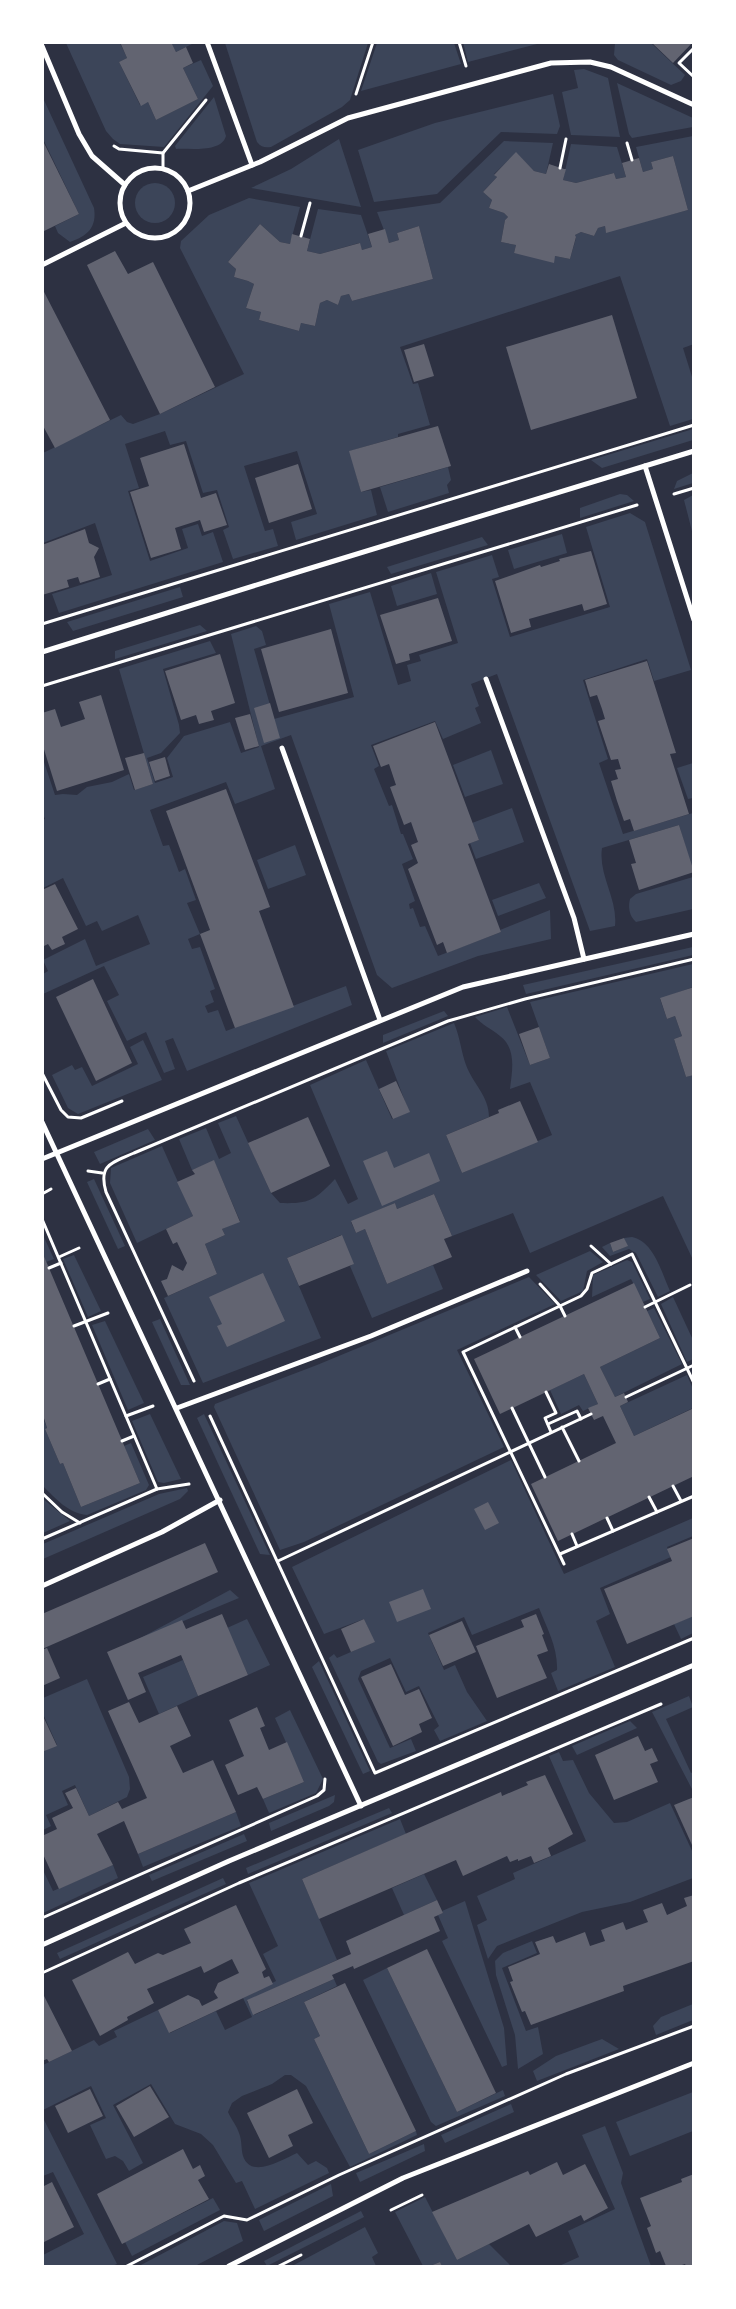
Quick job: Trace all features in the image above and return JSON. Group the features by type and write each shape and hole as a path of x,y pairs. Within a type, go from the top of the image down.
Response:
{"street":[{"path":"208,42 252,165"},
{"path":"42,46 79,134 92,156 125,185"},
{"path":"188,191 252,165 348,118 471,83 551,63 590,62 611,67 694,105"},
{"path":"152,168 164,169 174,174 188,191 190,202 188,213 176,231 166,236 155,238 144,236 126,223 120,204 125,185 141,171 152,168"},
{"path":"42,265 126,223"},
{"path":"42,652 694,451"},
{"path":"644,466 694,620"},
{"path":"486,679 574,918 584,960"},
{"path":"282,748 380,1020"},
{"path":"42,1159 380,1020 472,985 694,934"},
{"path":"42,1122 220,1500 361,1806"},
{"path":"176,1408 371,1336 527,1272"},
{"path":"42,1586 162,1532 220,1500"},
{"path":"42,1945 230,1861 694,1665"},
{"path":"229,2266 403,2178 694,2063"}],"path":[{"path":"348,118 373,42"},
{"path":"694,48 679,63 694,77"},
{"path":"679,56 682,60"},
{"path":"164,169 163,153 221,82"},
{"path":"560,168 566,139"},
{"path":"110,143 119,149 163,153"},
{"path":"627,143 632,160"},
{"path":"301,236 310,203"},
{"path":"42,624 694,425"},
{"path":"42,686 694,488"},
{"path":"694,959 525,999 448,1021 134,1153 106,1168 102,1173 106,1192 375,1773 694,1638"},
{"path":"42,1219 157,1489"},
{"path":"591,1246 610,1264"},
{"path":"564,1564 463,1352 585,1293 592,1273 632,1254 694,1383"},
{"path":"49,1268 61,1263"},
{"path":"527,1272 560,1306 565,1316"},
{"path":"645,1307 690,1285"},
{"path":"74,1326 128,1304"},
{"path":"515,1327 520,1337"},
{"path":"626,1397 694,1366"},
{"path":"98,1384 110,1379"},
{"path":"546,1392 556,1413 545,1418 551,1432"},
{"path":"126,1416 172,1398"},
{"path":"512,1408 545,1477"},
{"path":"548,1424 577,1410 581,1418"},
{"path":"278,1561 591,1414"},
{"path":"562,1427 579,1461"},
{"path":"122,1441 134,1436"},
{"path":"42,1539 157,1489 190,1484 201,1509"},
{"path":"674,1486 681,1501"},
{"path":"42,1493 62,1512 80,1523"},
{"path":"560,1554 694,1496"},
{"path":"650,1497 657,1512"},
{"path":"607,1518 613,1531"},
{"path":"572,1534 577,1546"},
{"path":"42,1973 239,1883 668,1701"},
{"path":"42,1918 317,1796 324,1790 325,1778"},
{"path":"126,2266 224,2216 247,2220 339,2175 566,2074 694,2026"},
{"path":"389,2211 431,2191"},
{"path":"279,2266 305,2254"}],"shaded area":[{"path":"463,42 541,42 541,43 468,62"},
{"path":"66,43 120,43 127,58 119,62 140,105 148,102 156,120 198,99 183,68 201,60 213,86 164,147 120,144 106,131"},
{"path":"171,43 194,43 176,52"},
{"path":"225,43 368,43 350,100 342,107 271,147 267,147 257,142"},
{"path":"377,43 454,43 461,64 361,91"},
{"path":"615,43 651,43 685,75 681,81 671,85 618,60 614,55"},
{"path":"584,69 608,78 620,137 571,135 562,92 578,88 574,70"},
{"path":"617,83 693,118 693,127 632,138 629,134"},
{"path":"553,94 560,126 557,134 501,132 437,194 374,202 358,150 435,123"},
{"path":"214,97 226,136 223,141 212,147 176,149 175,146"},
{"path":"43,98 94,208 95,215 90,230 82,237 70,242 58,233 55,226 79,214 43,139"},
{"path":"693,136 694,344 683,348 693,380 693,419 670,426 620,276 400,347 413,384 418,383 430,425 398,434 398,437 350,451 361,492 371,490 377,515 296,540 291,522 317,514 297,451 244,466 265,531 273,529 278,546 233,559 223,530 229,527 217,490 203,493 186,441 170,445 165,431 125,444 139,488 128,491 150,561 188,548 182,529 198,524 202,536 213,532 223,562 59,613 52,594 112,575 95,523 43,543 43,453 121,415 127,422 133,424 160,414 244,374 180,248 181,241 209,215 249,198 300,207 290,244 280,242 260,224 228,262 236,269 234,277 254,284 246,308 261,312 259,320 299,331 301,323 315,326 320,303 327,300 338,305 341,296 349,294 352,301 433,279 419,226 397,233 399,240 389,243 377,212 440,203 504,141 553,143 546,174 534,171 516,153 494,174 497,177 483,192 492,200 489,208 504,213 508,217 505,220 501,242 516,245 514,253 570,259 576,238 575,235 581,232 594,236 598,228 605,226 606,232 688,210 673,156 651,162 653,169 643,172 636,147"},
{"path":"339,139 361,207 251,188 291,169"},
{"path":"571,144 617,147 626,177 616,179 614,173 576,183 563,180"},
{"path":"155,183 166,186 172,192 175,203 172,214 166,220 155,223 144,220 138,214 135,203 138,192 144,186"},
{"path":"318,209 361,215 372,247 362,250 359,243 320,254 307,251"},
{"path":"693,429 693,440 602,468 591,460"},
{"path":"448,467 451,480 447,485 449,493 388,512 380,487"},
{"path":"693,473 693,483 674,489 677,481"},
{"path":"620,494 627,495 634,501 580,518 580,508"},
{"path":"693,495 693,535 684,500"},
{"path":"630,513 645,522 691,670 654,681 647,659 583,680 608,759 599,763 623,834 693,813 693,872 679,825 602,848 603,868 614,906 615,926 590,931 497,674 471,684 479,706 475,708 481,723 443,739 435,721 371,745 379,766 374,769 389,806 392,805 401,834 403,834 413,859 402,864 415,901 409,904 410,909 413,908 420,927 425,926 438,956 501,932 500,930 550,910 551,939 478,956 392,988 377,975 291,735 261,746 275,789 235,804 226,782 150,810 163,846 169,845 179,872 185,869 196,900 187,903 200,934 188,939 192,949 200,947 215,989 210,991 214,1002 205,1006 208,1013 218,1010 226,1031 346,986 352,1005 187,1071 173,1038 165,1041 175,1069 164,1073 146,1032 127,1041 107,1001 119,995 104,966 43,994 43,974 48,971 43,960 85,939 96,966 150,944 138,915 102,931 97,921 86,926 63,878 43,888 42,820 45,819 42,812 42,756 55,795 77,795 87,787 112,782 129,774 134,790 153,784 119,669 210,641 216,653 163,669 180,733 161,753 147,758 155,783 173,777 167,758 184,736 230,722 241,753 259,747 231,634 256,626 262,631 266,645 254,649 274,719 354,697 329,604 370,592 398,685 411,681 407,665 421,661 419,655 458,643 436,572 492,555 499,577 492,579 510,637 610,607 586,527"},
{"path":"562,534 567,553 514,569 508,550"},
{"path":"482,537 488,545 391,574 387,567"},
{"path":"431,573 437,594 397,606 391,586"},
{"path":"180,587 183,597 73,631 67,622"},
{"path":"200,625 207,631 115,659 115,651"},
{"path":"491,750 503,784 465,797 453,765"},
{"path":"693,763 693,798 688,799 677,768"},
{"path":"512,808 524,842 476,859 470,843 479,840 472,823"},
{"path":"295,845 306,875 268,889 257,860"},
{"path":"693,877 693,909 636,922 632,917 629,902 636,894"},
{"path":"539,883 546,898 498,916 492,900"},
{"path":"693,947 693,955 526,994 523,985"},
{"path":"693,964 693,987 660,999 667,1019 675,1016 682,1036 674,1039 686,1077 693,1075 693,1260 663,1196 530,1253 513,1213 452,1236 434,1194 397,1209 395,1203 351,1222 356,1233 365,1229 387,1284 433,1265 443,1289 372,1318 350,1266 353,1264 341,1235 287,1258 321,1338 203,1383 164,1298 217,1274 205,1244 225,1235 222,1229 240,1221 214,1161 192,1170 179,1139 206,1128 219,1159 231,1153 218,1123 236,1116 271,1193 280,1203 298,1203 311,1199 322,1192 335,1179 348,1204 358,1199 310,1085 366,1060 392,1119 409,1112 386,1051 454,1023 466,1065 484,1096 489,1117 446,1135 462,1173 552,1135 530,1082 510,1089 512,1061 509,1047 505,1041 475,1017 507,1007 530,1065 550,1058 530,1002"},
{"path":"444,1011 448,1016 383,1043 383,1035"},
{"path":"143,1040 162,1080 78,1114 68,1108 52,1075 72,1065 75,1070 82,1067 92,1086 138,1064 130,1047"},
{"path":"148,1129 155,1140 100,1164 94,1152"},
{"path":"162,1146 193,1216 137,1243 110,1183 111,1168"},
{"path":"94,1179 125,1246 118,1249 87,1182"},
{"path":"42,1233 54,1259 46,1262 43,1254"},
{"path":"632,1237 640,1240 652,1251 670,1291 658,1297 636,1253 629,1249 610,1256 602,1247 610,1243 613,1252 627,1246 624,1238"},
{"path":"590,1251 603,1262 587,1271 583,1291 561,1301 536,1275"},
{"path":"74,1255 101,1311 88,1317 63,1259"},
{"path":"627,1260 632,1262 650,1299 643,1302 631,1279 592,1297 593,1275"},
{"path":"529,1277 555,1304 457,1350 504,1447 304,1542 280,1550 214,1407 215,1404 317,1365"},
{"path":"673,1297 693,1340 693,1359 687,1362 661,1304"},
{"path":"654,1308 682,1364 615,1397 600,1367 660,1338 647,1311"},
{"path":"160,1319 190,1385 181,1385 152,1322"},
{"path":"105,1321 144,1403 128,1410 92,1325"},
{"path":"584,1374 598,1404 583,1411 579,1405 561,1414 550,1390"},
{"path":"687,1375 693,1389 693,1408 634,1436 620,1406"},
{"path":"150,1414 181,1479 164,1483 158,1482 132,1421"},
{"path":"204,1414 270,1555 260,1554 197,1418"},
{"path":"42,1415 47,1428 45,1429 60,1464 63,1463 81,1507 140,1483 124,1446 131,1443 149,1485 146,1490 87,1515 80,1514 63,1505 43,1486"},
{"path":"511,1460 564,1574 693,1518 693,1536 667,1547 671,1557 600,1588 610,1614 596,1621 615,1667 558,1691 551,1673 557,1670 556,1654 539,1608 472,1635 464,1617 428,1633 444,1670 455,1665 467,1692 487,1721 440,1741 434,1730 439,1726 419,1686 406,1692 390,1658 361,1671 358,1679 390,1748 411,1739 416,1751 381,1764 378,1762 329,1658 334,1654 337,1658 374,1642 364,1619 324,1634 292,1567"},
{"path":"187,1488 188,1491 180,1499 43,1559 43,1544 159,1494"},
{"path":"42,1498 70,1521 43,1533"},
{"path":"230,1590 239,1598 133,1642"},
{"path":"693,1616 693,1633 681,1639 674,1624"},
{"path":"247,1619 270,1665 248,1675 227,1628"},
{"path":"183,1660 198,1696 159,1714 143,1677"},
{"path":"319,1661 370,1771 363,1774 312,1667"},
{"path":"87,1679 129,1777 130,1789 127,1797 89,1816 75,1785 62,1791 68,1805 46,1815 51,1826 43,1830 42,1752 57,1745 43,1714 43,1698"},
{"path":"689,1696 693,1707 666,1719 691,1773 693,1772 693,1791 652,1712"},
{"path":"290,1710 323,1779 316,1793 269,1813 263,1799 304,1782 275,1718"},
{"path":"630,1721 637,1728 577,1755 572,1746"},
{"path":"559,1752 563,1761 573,1760 589,1793 614,1823 627,1822 670,1803 693,1853 693,1878 630,1902 582,1912 497,1946 488,1959 477,1925 487,1920 477,1896 515,1879 513,1873 586,1841 549,1756"},
{"path":"335,1795 334,1802 329,1806 271,1831 269,1823"},
{"path":"389,1808 392,1813 248,1874 246,1868"},
{"path":"236,1812 241,1826 143,1867 138,1854"},
{"path":"400,1819 406,1834 302,1879 337,1960 247,2001 254,2015 334,1979 337,1986 304,2002 320,2036 314,2039 369,2154 416,2131 417,2135 350,2167 306,2086 291,2075 285,2075 272,2084 242,2096 232,2103 228,2112 240,2136 243,2156 247,2163 260,2167 276,2163 297,2153 308,2165 316,2161 327,2168 329,2173 255,2209 242,2181 236,2183 213,2145 201,2134 175,2124 151,2084 113,2105 143,2163 129,2171 123,2161 115,2156 106,2159 90,2125 106,2118 91,2086 43,2110 43,2065 94,2040 99,2046 117,2037 114,2031 158,2010 170,2033 216,2011 225,2030 252,2017 243,1998 276,1981 263,1954 278,1946 249,1883"},
{"path":"244,1834 247,1841 152,1881 149,1875"},
{"path":"113,1865 118,1878 43,1913 42,1868 53,1891"},
{"path":"424,1874 437,1900 404,1915 392,1888"},
{"path":"223,1878 226,1884 60,1959 57,1953"},
{"path":"465,1901 504,2028 507,2065 502,2067 442,1941 448,1938 438,1915 443,1913 442,1911"},
{"path":"532,1941 537,1953 502,1968 526,2031 538,2027 543,2054 518,2069 515,2035 496,1975 495,1961 503,1953"},
{"path":"387,1968 457,2112 503,2090 505,2096 436,2126 431,2122 363,1980"},
{"path":"693,2004 693,2020 656,2035 653,2026 661,2017"},
{"path":"602,2039 619,2049 537,2081 533,2071 556,2056"},
{"path":"693,2092 693,2131 630,2156 616,2122"},
{"path":"511,2104 514,2112 445,2143 441,2135"},
{"path":"43,2118 117,2264 112,2266 43,2266 43,2255 84,2234 53,2172 43,2176"},
{"path":"605,2126 623,2173 621,2183 651,2266 559,2266 579,2257 568,2231 615,2209 582,2135"},
{"path":"424,2144 425,2151 360,2182 356,2173"},
{"path":"331,2184 333,2196 264,2231 259,2220"},
{"path":"425,2197 457,2260 489,2244 511,2266 442,2266 440,2262 430,2266 423,2266 395,2212"},
{"path":"213,2198 220,2210 132,2256 125,2242"},
{"path":"361,2211 364,2217 267,2266 264,2261"},
{"path":"224,2221 237,2223 243,2241 195,2266 139,2266"},
{"path":"365,2227 378,2253 372,2257 376,2266 292,2266"}],"building":[{"path":"120,42 171,42 176,52 186,47 193,63 183,68 198,99 156,120 148,102 141,106 119,62 127,58"},
{"path":"651,42 693,42 673,63"},
{"path":"42,139 79,214 42,232"},
{"path":"516,152 534,171 546,174 549,164 566,169 563,180 576,183 614,173 616,179 626,177 622,163 639,158 643,172 653,169 651,162 673,156 688,210 606,233 605,226 598,228 594,236 581,232 575,235 570,259 555,256 554,263 514,253 516,245 501,242 505,220 508,217 504,213 489,208 492,200 483,192 497,177 494,175"},
{"path":"260,224 280,242 290,244 292,234 310,239 307,251 320,254 360,243 362,250 372,247 368,234 385,229 389,243 399,240 397,233 419,226 433,279 352,301 349,294 341,296 338,305 327,300 320,303 315,326 301,323 299,331 259,320 261,312 246,308 254,284 234,277 236,269 228,262"},
{"path":"115,251 128,274 153,262 215,387 160,414 87,265"},
{"path":"42,288 110,420 55,448 42,424"},
{"path":"612,315 637,398 531,430 506,347"},
{"path":"424,344 434,376 414,382 404,350"},
{"path":"438,426 451,466 361,492 349,451"},
{"path":"184,444 201,498 216,493 227,525 204,532 200,520 175,528 181,549 151,558 130,492 149,486 140,458"},
{"path":"298,464 312,509 269,523 255,478"},
{"path":"85,529 89,543 99,548 94,557 100,577 80,583 78,577 67,580 69,587 42,595 42,545"},
{"path":"591,551 607,604 584,611 582,604 529,619 531,627 511,633 495,581 540,565 541,567 560,561 559,559"},
{"path":"438,598 452,641 409,654 410,660 396,664 380,615"},
{"path":"331,629 348,693 279,712 261,649"},
{"path":"220,654 235,703 211,711 214,720 199,724 196,715 181,720 165,671"},
{"path":"647,661 676,753 670,754 689,814 634,831 630,819 624,821 611,781 618,779 615,770 621,769 618,759 611,760 598,721 605,719 602,709 597,695 590,697 585,680"},
{"path":"101,695 124,770 57,791 42,743 42,713 55,709 61,727 85,719 79,702"},
{"path":"270,703 280,738 264,743 254,708"},
{"path":"250,714 259,746 245,750 235,718"},
{"path":"435,722 479,840 468,844 501,932 447,953 443,942 437,945 408,869 418,863 411,845 418,842 411,822 404,825 390,787 396,785 389,764 381,767 373,746"},
{"path":"144,753 153,784 135,790 125,758"},
{"path":"165,757 170,776 155,781 149,762"},
{"path":"226,789 270,907 259,911 294,1007 235,1028 200,934 210,930 166,811"},
{"path":"679,825 694,872 639,890 631,864 636,863 629,840"},
{"path":"55,884 78,929 62,937 65,944 52,950 48,944 42,947 42,890"},
{"path":"93,979 132,1063 96,1081 56,997"},
{"path":"694,987 694,1075 686,1077 674,1039 682,1036 675,1016 667,1019 660,998"},
{"path":"539,1027 550,1058 530,1065 519,1034"},
{"path":"396,1081 410,1112 393,1119 379,1089"},
{"path":"520,1101 538,1142 462,1173 446,1135 499,1113 498,1110"},
{"path":"308,1117 330,1166 271,1193 248,1143"},
{"path":"387,1151 394,1168 429,1153 440,1181 382,1206 363,1161"},
{"path":"214,1160 240,1222 222,1229 225,1235 205,1244 217,1274 168,1296 161,1281 167,1279 172,1265 183,1271 187,1263 177,1242 173,1244 166,1229 193,1216 177,1182 195,1174 192,1170"},
{"path":"434,1194 452,1236 444,1239 452,1257 387,1284 365,1229 356,1233 351,1221 395,1203 397,1209"},
{"path":"342,1235 354,1264 299,1286 287,1258"},
{"path":"624,1238 628,1246 613,1252 610,1243"},
{"path":"43,1254 140,1483 81,1507 63,1463 60,1464 45,1429 47,1428 43,1415"},
{"path":"263,1273 285,1321 227,1347 217,1326 222,1324 209,1297"},
{"path":"634,1283 660,1338 600,1367 615,1397 624,1393 626,1397 628,1402 620,1406 634,1436 694,1408 694,1476 558,1541 531,1484 616,1443 603,1416 594,1420 588,1408 598,1404 584,1374 500,1414 474,1359"},
{"path":"488,1502 499,1523 485,1530 474,1509"},
{"path":"694,1538 694,1616 627,1644 604,1589 672,1561 667,1549"},
{"path":"205,1543 218,1572 42,1649 42,1614"},
{"path":"423,1589 431,1609 397,1622 389,1602"},
{"path":"222,1614 248,1675 198,1696 181,1655 138,1673 146,1692 128,1700 107,1652 182,1620 186,1629"},
{"path":"536,1614 548,1651 537,1655 547,1678 497,1698 476,1646 524,1627 521,1620"},
{"path":"364,1619 375,1642 351,1652 341,1629"},
{"path":"462,1621 476,1652 443,1666 429,1635"},
{"path":"47,1648 60,1678 42,1686 42,1650"},
{"path":"391,1664 405,1695 419,1689 432,1718 419,1724 422,1732 393,1746 361,1677"},
{"path":"129,1702 139,1723 177,1706 191,1736 170,1746 183,1773 213,1760 236,1812 138,1854 124,1821 97,1834 113,1865 59,1889 42,1852 42,1836 57,1829 52,1818 73,1808 65,1793 76,1788 89,1816 118,1802 122,1809 147,1798 108,1711"},
{"path":"257,1707 265,1726 260,1728 269,1750 287,1742 304,1782 263,1799 257,1787 238,1795 225,1765 244,1756 229,1720"},
{"path":"42,1714 57,1746 42,1752"},
{"path":"638,1736 645,1751 652,1748 658,1761 650,1764 658,1782 614,1800 595,1755"},
{"path":"545,1775 573,1834 548,1848 551,1856 534,1863 531,1856 510,1862 507,1856 463,1876 456,1860 319,1919 302,1879 501,1792 502,1796 528,1785 526,1782"},
{"path":"694,1797 694,1844 692,1845 674,1805"},
{"path":"694,1895 694,1961 623,1986 624,1991 531,2025 525,2011 522,2012 510,1982 513,1981 508,1967 540,1954 535,1942 553,1936 556,1943 585,1932 590,1946 605,1941 601,1930 623,1922 626,1930 648,1922 643,1910 662,1903 667,1915 687,1906 684,1898"},
{"path":"437,1900 443,1913 434,1917 440,1931 354,1969 353,1966 332,1975 334,1979 253,2015 247,2000 351,1954 346,1941"},
{"path":"236,1905 266,1969 262,1972 264,1978 269,1976 273,1984 169,2033 158,2010 188,1995 199,2000 202,2006 218,1998 214,1992 218,1983 239,1973 232,1959 204,1973 201,1966 147,1989 154,2003 127,2017 128,2020 100,2036 72,1980 128,1952 135,1964 158,1953 163,1955 191,1943 184,1929"},
{"path":"427,1949 496,2093 457,2112 387,1968"},
{"path":"345,1983 416,2131 369,2154 314,2039 320,2036 304,2002"},
{"path":"42,1992 72,2051 49,2062 47,2059 42,2061"},
{"path":"150,2086 169,2117 134,2137 116,2106"},
{"path":"90,2089 103,2116 68,2133 55,2106"},
{"path":"297,2089 313,2123 288,2135 293,2146 269,2158 247,2113"},
{"path":"183,2149 193,2169 200,2165 205,2176 198,2180 209,2199 122,2244 97,2194"},
{"path":"557,2162 563,2175 585,2164 608,2208 584,2221 581,2215 536,2237 529,2224 457,2260 432,2212 528,2171 530,2175"},
{"path":"694,2174 694,2266 686,2266 685,2264 666,2266 660,2251 656,2253 647,2228 651,2226 640,2198 682,2182 681,2179"},
{"path":"52,2182 74,2227 42,2243 42,2187"},
{"path":"440,2262 442,2266 430,2266"}]}
